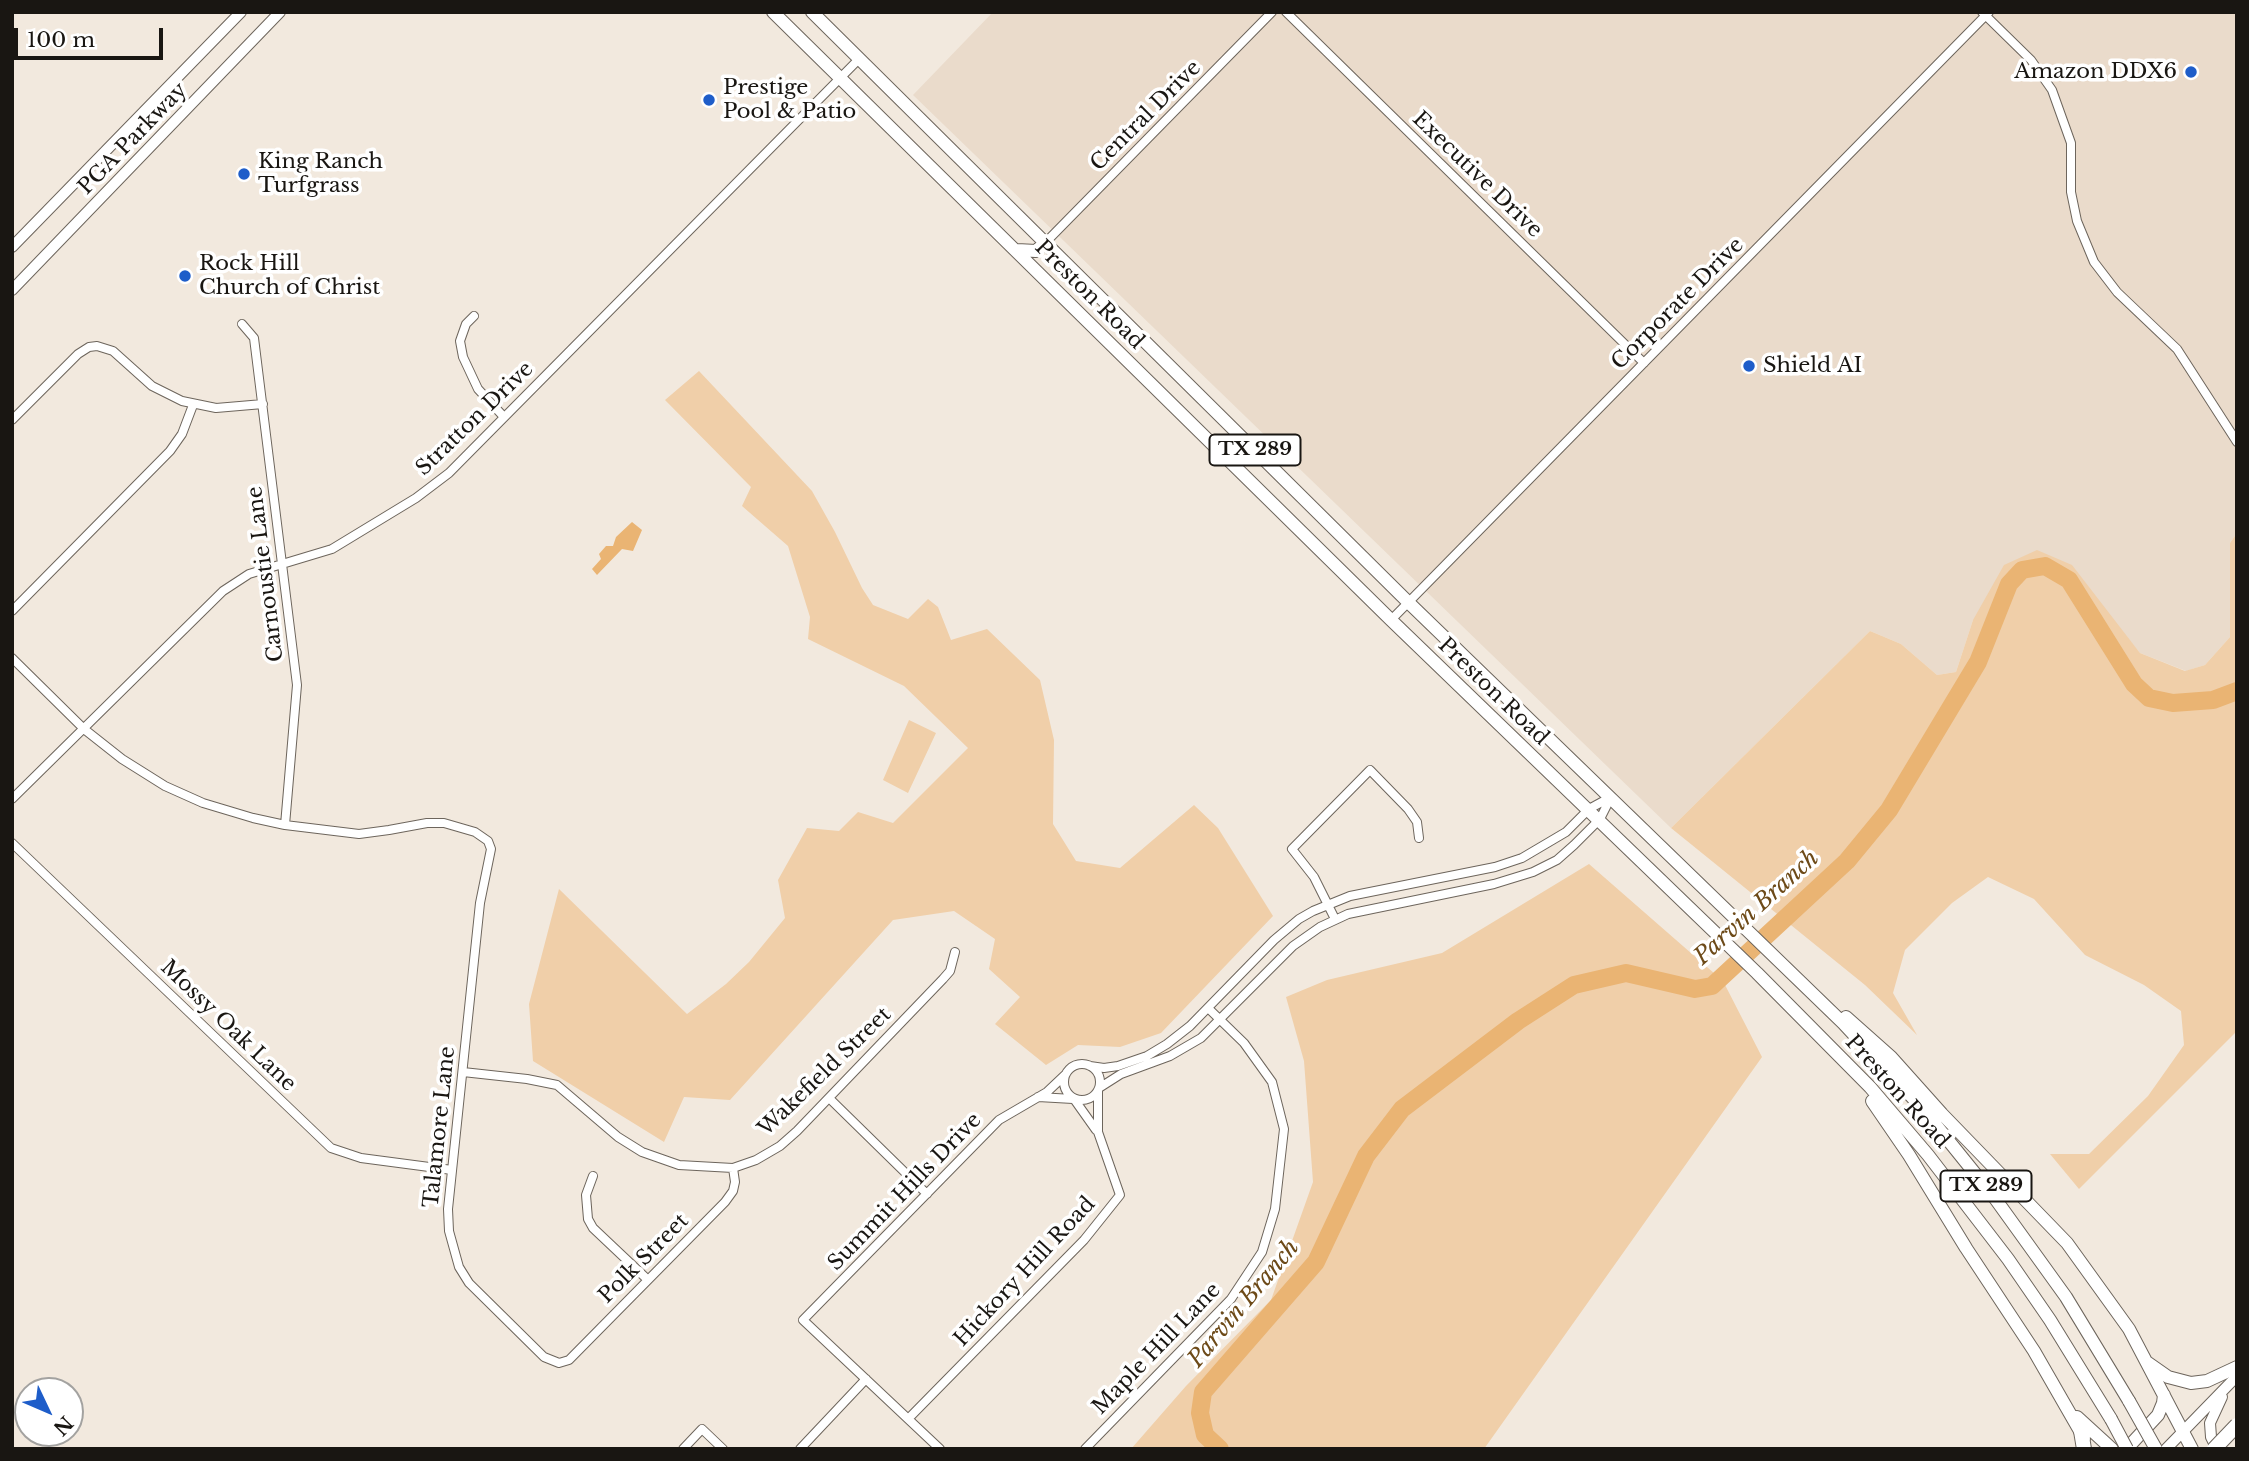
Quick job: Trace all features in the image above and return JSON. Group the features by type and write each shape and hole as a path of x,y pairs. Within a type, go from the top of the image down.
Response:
{"highway":[{"path":"2216,1449 2237,1425"},
{"path":"2081,1431 2084,1449"}],"main road":[{"name":"PGA Parkway","path":"12,247 241,12"},
{"name":"PGA Parkway","path":"12,290 280,12"},
{"name":"Preston Road","path":"773,12 1391,620 1600,819 1808,1023 1883,1102 1984,1226 2050,1320 2111,1419 2125,1449"},
{"name":"Preston Road","path":"811,12 1408,602 1814,994 1923,1109 1994,1197 2066,1297 2156,1449"},
{"path":"1017,250 1036,251 1045,243"},
{"path":"1153,385 1171,367"},
{"path":"1814,994 1874,1040 1942,1114 2052,1225 2119,1314 2192,1449"},
{"path":"1808,1023 1861,1086 1889,1125 2067,1406 2090,1449"},
{"path":"2146,1361 2168,1377 2191,1383 2207,1381 2237,1367"},
{"path":"2166,1449 2233,1380"},
{"path":"2216,1449 2211,1437 2210,1423 2233,1380"},
{"path":"2125,1449 2158,1415 2164,1403 2164,1394"},
{"path":"2067,1406 2112,1449"}],"street":[{"name":"Central Drive","path":"1045,243 1272,12"},
{"name":"Executive Drive","path":"1286,12 1644,363"},
{"name":"Corporate Drive","path":"1391,620 1986,13"},
{"path":"1986,13 2031,60 2052,90 2071,144 2071,192 2077,221 2094,262 2117,292 2177,349 2237,442"},
{"name":"Stratton Drive","path":"12,799 223,591 249,574 332,548 427,490 449,473 859,59"},
{"path":"474,316 466,324 460,341 463,358 480,392 504,417"},
{"name":"Carnoustie Lane","path":"242,324 254,338 298,693 285,825"},
{"path":"12,421 78,354 97,346 113,351 152,386 193,405 227,408 263,404"},
{"path":"12,611 170,451 182,434 193,405"},
{"path":"12,658 84,729 122,759 165,786 225,811 285,825"},
{"path":"1335,919 1314,877 1292,849 1370,770 1408,809 1417,822 1419,838"},
{"path":"1073,1099 1064,1088 1065,1075 1075,1065 1112,1068 1147,1056 1179,1036 1274,940 1308,915 1350,896 1495,867 1522,858 1566,832 1589,809 1611,797"},
{"path":"1038,1097 1088,1100 1121,1073 1170,1056 1191,1045 1221,1020 1293,946 1335,919 1522,877 1557,860 1600,819 1611,797"},
{"name":"Talamore Lane","path":"285,825 359,834 389,831 427,822 444,823 482,836 488,841 491,849 480,903 452,1170 449,1231 459,1267 481,1297 544,1357 559,1363"},
{"name":"Mossy Oak Lane","path":"12,843 331,1148 361,1158 452,1170"},
{"name":"Wakefield Street","path":"463,1072 557,1085 618,1137 642,1152 678,1165 733,1168 756,1160 780,1146 943,979 950,971 955,952"},
{"name":"Maple Hill Lane","path":"1085,1449 1231,1299 1262,1252 1275,1209 1284,1129 1272,1082 1244,1043 1208,1008"},
{"path":"1090,1066 1100,1077 1099,1090"},
{"name":"Summit Hills Drive","path":"866,1379 803,1320 999,1120 1038,1097 1065,1075"},
{"name":"Hickory Hill Road","path":"1098,1132 1099,1090"},
{"path":"829,1098 927,1194"},
{"name":"Hickory Hill Road","path":"908,1419 1084,1240 1120,1195 1098,1132 1073,1099"},
{"name":"Polk Street","path":"559,1363 569,1360 725,1202 736,1182 733,1168"},
{"path":"593,1176 586,1195 588,1219 593,1228 648,1280"},
{"path":"800,1449 866,1379 940,1449"},
{"path":"682,1449 702,1429 723,1449"}],"shaded area":[{"path":"993,12 2237,12 2237,533 2230,543 2230,637 2205,665 2186,671 2140,653 2113,621 1973,620 1956,672 1937,675 1901,644 1870,631 1671,828 913,95"},
{"path":"699,371 812,491 873,605 908,619 928,599 938,607 951,640 987,629 1040,680 1054,740 1053,824 1076,861 1120,868 1194,805 1218,828 1273,916 1161,1033 1120,1047 1078,1045 1046,1065 995,1024 1020,997 989,969 995,939 954,911 893,920 730,1100 684,1097 664,1142 533,1061 529,1004 559,889 687,1014 749,962 785,918 778,880 807,828 839,831 858,812 893,823 968,748 904,686 808,639 810,617 788,546 742,506 751,487 665,400"},
{"path":"632,522 642,530 633,551 622,549 597,575 592,569 601,559 599,554 606,546 613,546 616,537"},
{"path":"2237,533 2237,1031 2079,1189 2050,1154 2089,1154 2148,1096 2184,1045 2181,1011 2144,985 2085,955 2034,899 1988,877 1952,903 1905,950 1893,993 1917,1035 1865,985 1671,828 1870,631 1901,644 1937,675 1956,672 1973,620 2004,565 2037,550 2072,565 2140,653 2185,671 2205,665 2230,637 2230,543"},
{"path":"909,720 936,733 908,793 883,780"},
{"path":"1589,864 1723,981 1762,1057 1484,1449 1131,1449 1186,1386 1271,1300 1313,1182 1304,1061 1286,997 1327,980 1442,953"}],"waterway":[{"name":"Parvin Branch","path":"1220,1449 1205,1435 1200,1413 1203,1392 1316,1262 1366,1156 1402,1109 1518,1021 1574,985 1626,973 1695,989 1712,986 1847,861 1889,810 1978,662 2009,584 2022,570 2045,566 2069,580 2134,684 2149,698 2173,703 2213,700 2237,691"}],"place":[{"name":"Amazon DDX6","path":"2191,72"},
{"name":"Prestige Pool & Patio","path":"709,100"},
{"name":"King Ranch Turfgrass","path":"244,174"},
{"name":"Rock Hill Church of Christ","path":"185,276"},
{"name":"Shield AI","path":"1749,366"}]}
